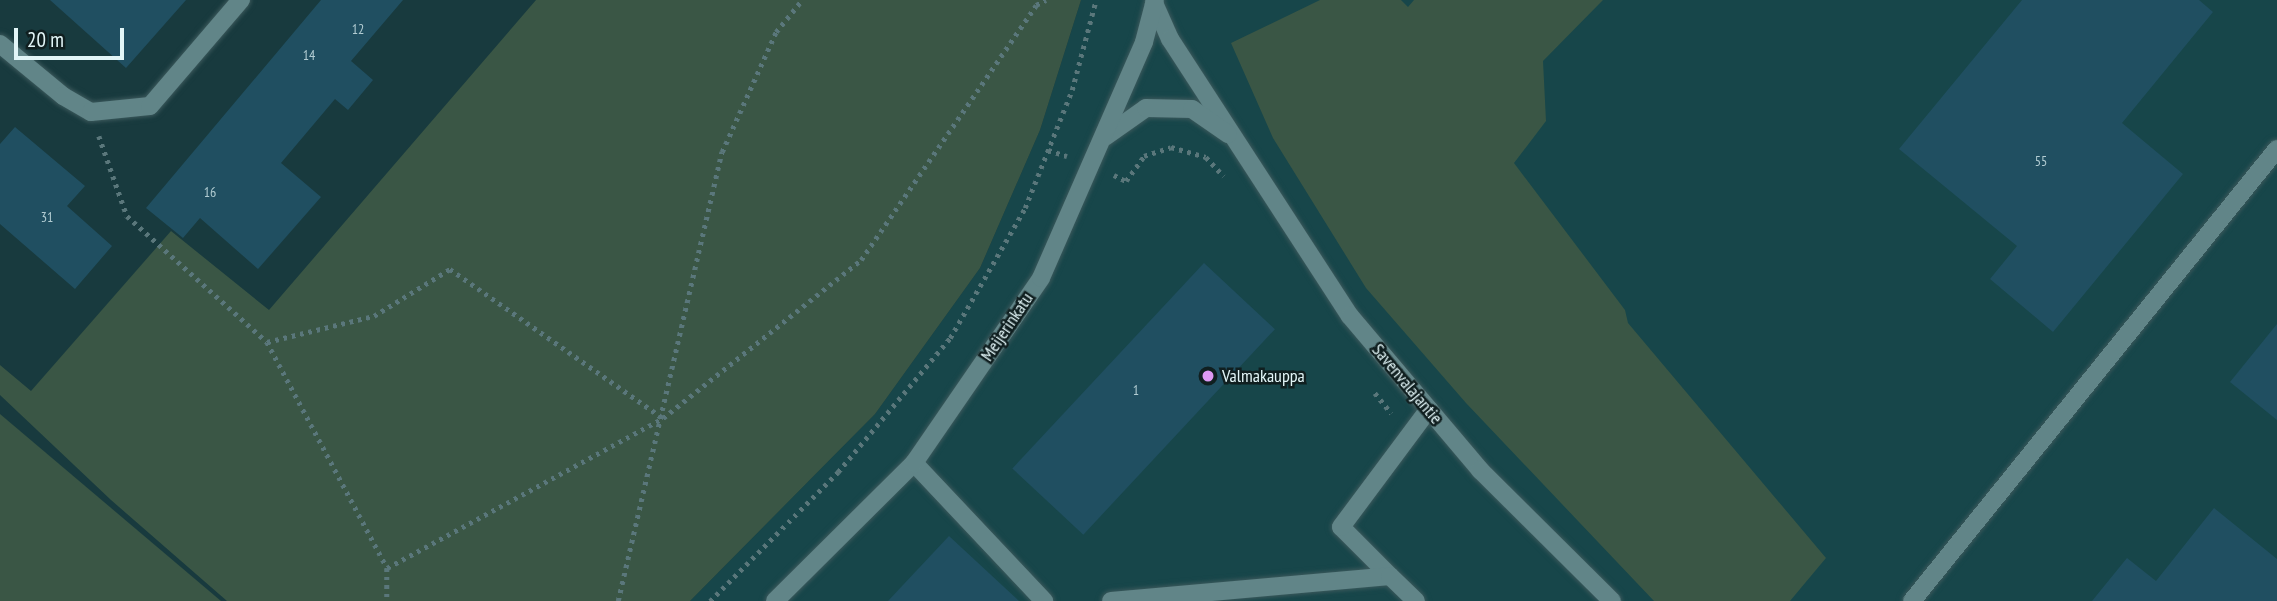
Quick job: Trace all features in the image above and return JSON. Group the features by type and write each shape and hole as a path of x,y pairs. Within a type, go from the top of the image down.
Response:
{"street":[{"path":"0,44 63,96 91,112 150,106 241,0"},
{"name":"Meijerinkatu","path":"775,601 914,463 1041,278 1093,166 1144,42 1154,2"},
{"name":"Savenvalajantie","path":"1154,2 1170,39 1350,316 1480,470 1612,601"},
{"name":"Savenvalajantie","path":"1105,136 1146,108 1180,108 1192,109 1236,140"},
{"path":"1912,601 2277,149"},
{"path":"1416,601 1341,527 1429,409"},
{"path":"914,463 1044,601"},
{"path":"1111,601 1390,576"}],"path":[{"path":"618,601 663,418 722,152 776,32 802,0"},
{"path":"387,568 663,418 862,260 1036,5 1046,0"},
{"path":"710,601 838,472 950,338 1025,208 1072,90 1096,0"},
{"path":"91,112 127,216 267,342 387,568 387,601"},
{"path":"1048,149 1126,181 1144,156 1171,147 1206,157 1233,186"},
{"path":"267,342 374,316 450,269 663,418"},
{"path":"1370,386 1410,435"}],"shaded area":[{"path":"1081,0 2277,0 2277,601 690,601 875,414 980,268 1040,130"}],"green space":[{"path":"536,0 1081,0 1040,130 980,268 875,414 690,601 227,601 111,500 0,395 0,365 31,391 171,231 269,310"},
{"path":"1320,0 1401,0 1408,7 1414,0 1603,0 1543,61 1546,121 1514,163 1625,310 1628,323 1826,558 1790,601 1654,601 1466,403 1366,288 1273,138 1231,43"},
{"path":"0,414 221,601 0,601"}],"building":[{"path":"50,0 186,0 126,68"},
{"path":"321,0 403,0 351,61 373,80 348,110 335,99 281,163 321,197 258,269 200,218 183,238 146,208"},
{"path":"2022,0 2199,0 2213,12 2122,123 2183,174 2053,332 1990,279 2017,246 1899,149"},
{"path":"15,127 85,186 67,206 112,246 75,289 0,224 0,144"},
{"path":"1204,263 1275,329 1083,535 1012,469"},
{"path":"2277,324 2277,420 2230,382"},
{"path":"2214,508 2277,559 2277,601 2092,601 2127,558 2156,581"},
{"path":"949,536 1019,601 888,601"}],"place":[{"name":"Valmakauppa","path":"1208,376"}]}
